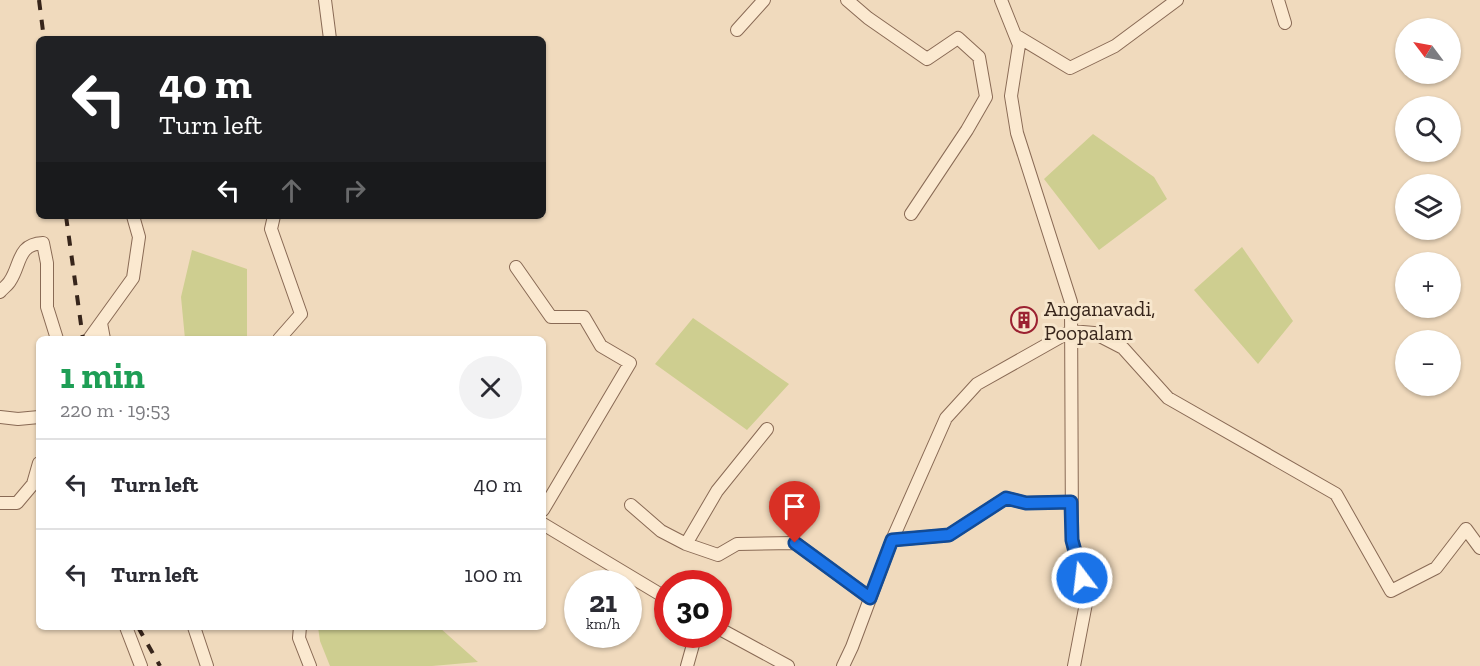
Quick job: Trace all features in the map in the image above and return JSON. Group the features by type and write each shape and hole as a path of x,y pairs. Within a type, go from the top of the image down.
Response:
{"street":[{"path":"325,0 330,36"},
{"path":"737,30 764,0"},
{"path":"848,0 868,18 927,59 958,38 979,57 986,97 967,130 911,214"},
{"path":"1001,0 1019,45 1011,96 1017,133 1071,302 1072,540 1087,598 1074,666"},
{"path":"1015,35 1070,68 1114,46 1177,0"},
{"path":"1278,0 1285,23"},
{"path":"91,336 133,278 140,237 134,219"},
{"path":"273,219 271,229 302,314 282,336"},
{"path":"0,292 11,280 20,256 34,244 43,243 47,263 47,307 56,336"},
{"path":"516,267 551,317 584,317 601,346 630,363 546,505"},
{"path":"101,323 103,336"},
{"path":"843,666 892,540 946,418 977,384 1071,331 1094,333 1123,348 1168,398 1336,494 1391,591 1436,568 1466,529 1480,548"},
{"path":"0,417 18,419 36,417"},
{"path":"686,544 717,491 767,429"},
{"path":"0,503 17,503 33,484 36,474"},
{"path":"892,540 949,535 1006,498 1026,503 1071,502"},
{"path":"631,505 660,531 686,544 717,555 737,544 795,543 870,598"},
{"path":"546,526 654,591"},
{"path":"127,630 141,666"},
{"path":"195,630 207,666"},
{"path":"300,630 299,638 310,666"},
{"path":"732,636 788,666"},
{"path":"687,666 692,648"}],"green space":[{"path":"1093,134 1154,177 1167,199 1099,250 1044,179"},
{"path":"1242,247 1293,321 1258,364 1194,290"},
{"path":"192,250 247,269 247,336 185,336 181,297"},
{"path":"693,318 789,384 747,430 655,364"},
{"path":"318,630 442,630 478,662 432,666 330,666 320,641"}],"railway":[{"path":"39,0 44,36"},
{"path":"66,219 83,336"},
{"path":"140,630 160,666"}],"place":[{"name":"Anganavadi, Poopalam","path":"1024,320"}],"route":[{"path":"795,543 870,598 892,540 949,535 1006,498 1026,503 1071,502 1072,540 1082,578"}]}
